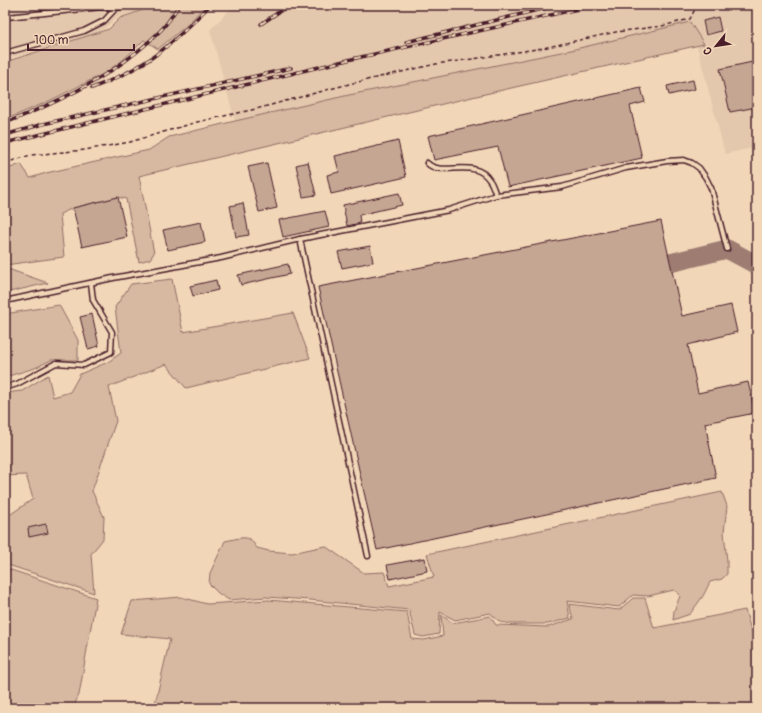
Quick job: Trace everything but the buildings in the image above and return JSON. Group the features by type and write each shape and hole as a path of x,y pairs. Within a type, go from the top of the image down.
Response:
{"lane":[{"path":"7,17 101,7 116,8 129,5"},
{"path":"5,53 84,31 104,21 116,8"},
{"path":"5,301 91,282 221,258 300,239 449,210 496,195 562,187 626,168 668,161 684,160 692,163 699,168 706,178 711,188 728,249"},
{"path":"427,163 435,168 474,169 482,173 490,180 496,195"},
{"path":"300,239 368,556"},
{"path":"5,388 17,384 56,363 84,365 111,352 112,332 93,300 91,282"}],"path":[{"path":"5,163 31,155 85,150 130,142 197,122 256,109 345,85 436,64 536,49 616,32 662,26 690,19 697,5"}],"shaded area":[{"path":"5,5 159,5 118,17 103,30 82,40 5,59"},
{"path":"157,5 206,5 187,25 158,49 144,40 123,60 105,73 47,102 14,116 5,118 5,62 109,29 120,18"},
{"path":"234,5 757,5 757,147 725,154 697,46 704,44 571,50 349,95 235,121 210,30"},
{"path":"690,22 704,44 139,176 154,253 150,259 139,262 126,199 118,197 73,208 60,214 64,257 5,265 5,170 21,164 30,178 46,173 149,150 169,137 235,121 349,95 571,50"},
{"path":"5,268 48,283 5,293"},
{"path":"172,279 183,332 293,313 310,358 186,388 166,364 109,387 116,421 92,491 104,517 103,539 91,554 94,593 5,564 5,518 33,499 26,475 5,476 5,393 22,391 48,375 53,397 70,392 80,374 108,362 121,353 115,307 131,284"},
{"path":"59,305 78,340 78,360 51,360 35,368 5,377 5,314"},
{"path":"722,492 727,506 724,532 727,574 722,579 710,582 703,596 690,614 673,620 674,611 680,596 674,590 648,596 633,595 619,607 567,601 570,618 548,624 513,624 500,622 490,613 455,620 440,612 439,634 423,637 415,635 409,610 266,597 229,600 218,593 209,584 210,573 225,541 238,538 251,540 257,548 269,551 292,553 325,546 364,573 384,572 389,586 434,577 427,554"},
{"path":"757,534 757,561 756,561 750,536"},
{"path":"5,568 96,598 79,695 75,703 78,708 5,708"},
{"path":"181,597 207,604 269,600 407,612 412,639 424,640 443,636 441,615 453,623 490,616 496,625 548,627 573,619 569,604 619,610 633,598 645,598 654,628 745,610 754,640 754,663 757,662 757,708 154,708 170,639 121,634 132,601"}],"taxiway":[{"path":"670,263 727,249 757,265"}],"railway":[{"path":"5,123 47,106 106,74 125,61 159,32 179,5"},
{"path":"92,88 136,68 150,59 181,34 210,5"},
{"path":"261,24 289,5"},
{"path":"406,42 559,5"},
{"path":"5,143 352,59 596,5"},
{"path":"5,135 43,124 291,68"}]}
